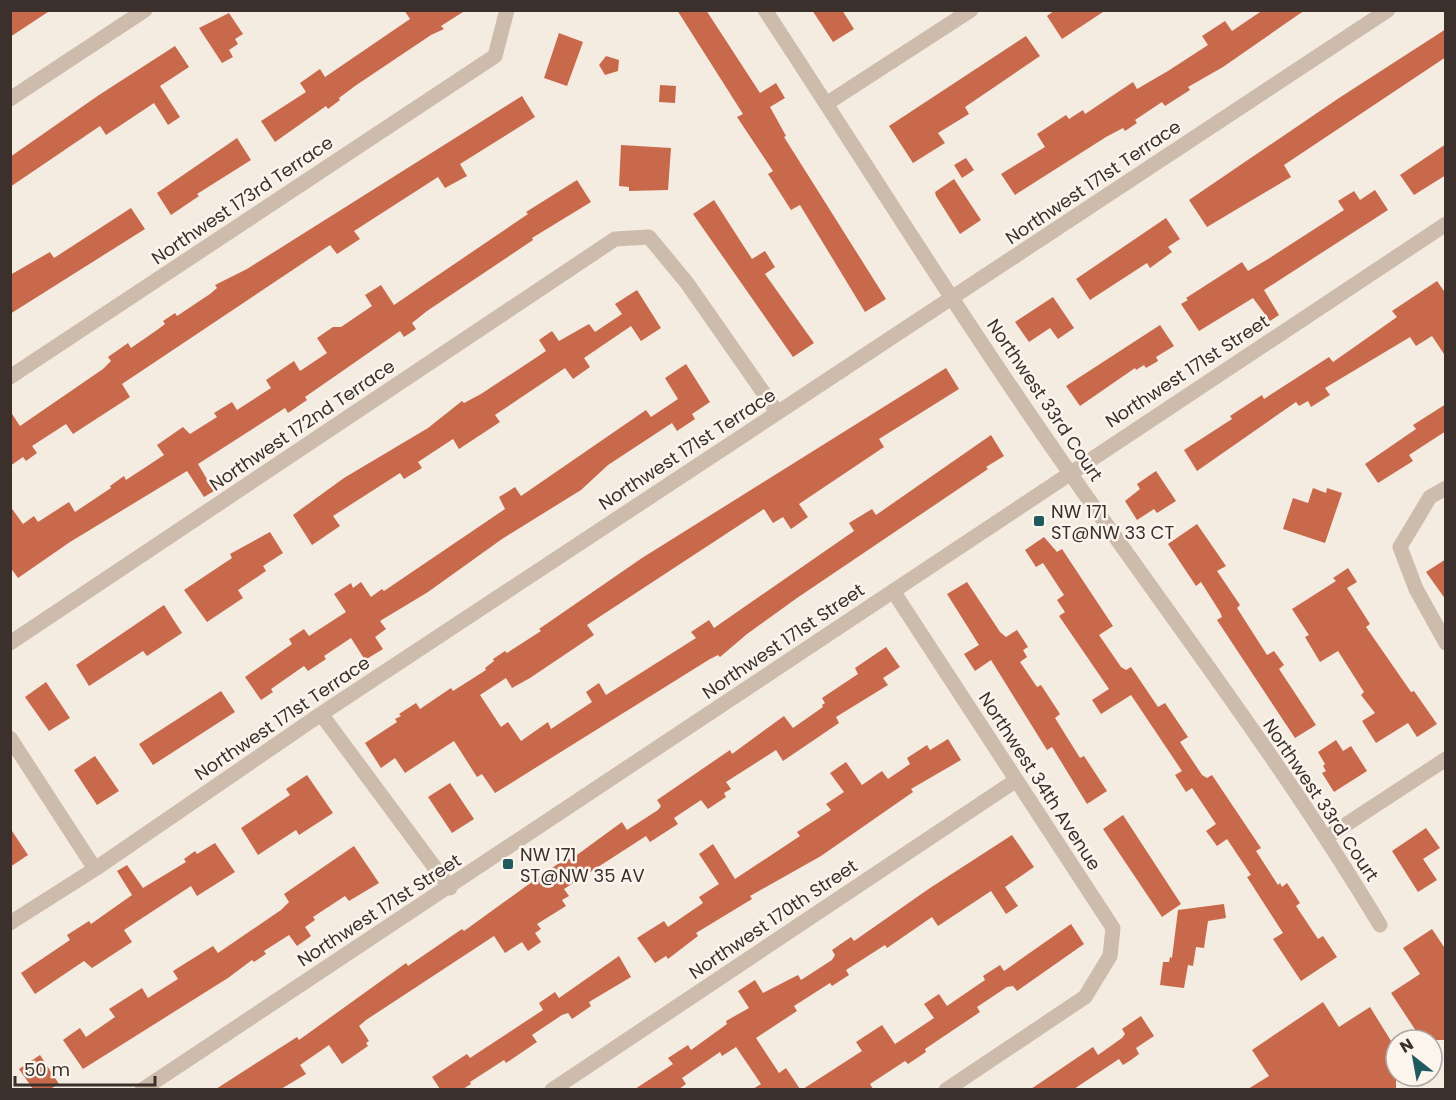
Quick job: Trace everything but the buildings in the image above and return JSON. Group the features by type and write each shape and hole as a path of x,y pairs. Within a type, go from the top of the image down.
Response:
{"street":[{"path":"10,99 145,10"},
{"name":"Northwest 173rd Terrace","path":"10,377 495,56 507,10"},
{"name":"Northwest 33rd Court","path":"765,10 952,299 1069,471 1327,837 1380,925"},
{"path":"826,104 971,10"},
{"name":"Northwest 171st Terrace","path":"10,923 95,869 321,714 1388,10"},
{"name":"Northwest 171st Street","path":"142,1089 450,888 1069,471 1446,224"},
{"name":"Northwest 172nd Terrace","path":"10,643 615,239 649,237 687,283 777,412"},
{"path":"1446,488 1430,497 1400,547 1416,589 1446,643"},
{"name":"Northwest 34th Avenue","path":"893,591 1113,928 1110,956 1086,997 946,1089"},
{"path":"321,714 450,888"},
{"path":"10,738 95,869"},
{"path":"1327,837 1446,759"},
{"name":"Northwest 170th Street","path":"552,1089 1015,781"}],"place":[{"name":"NW 171 ST@NW 33 CT","path":"1039,521"},
{"name":"NW 171 ST@NW 35 AV","path":"508,864"}]}
